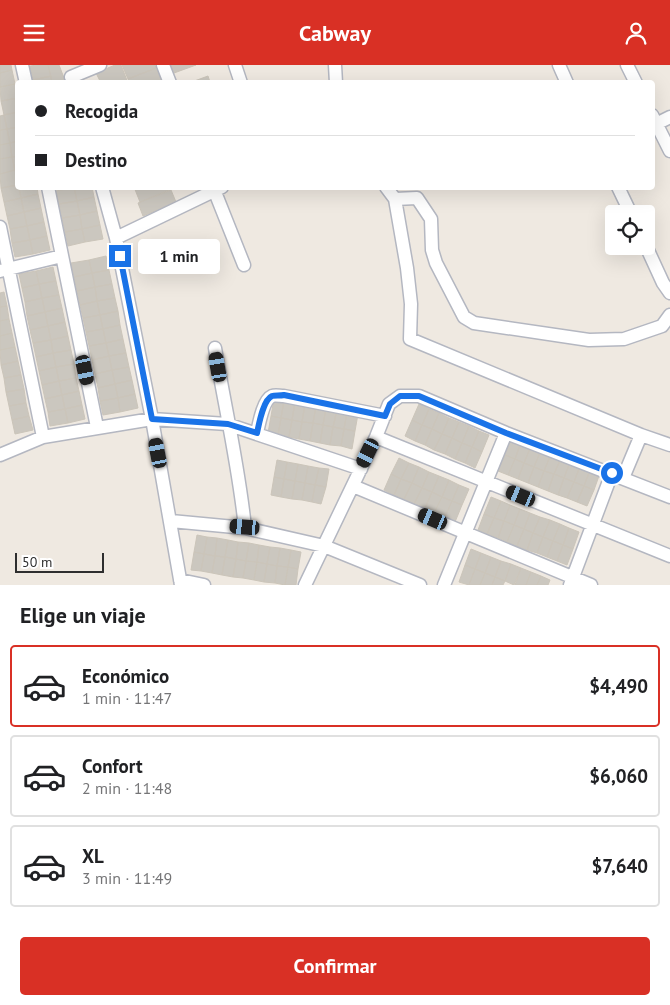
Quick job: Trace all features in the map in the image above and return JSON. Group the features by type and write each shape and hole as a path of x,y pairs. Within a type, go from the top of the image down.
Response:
{"street":[{"path":"22,65 25,80"},
{"path":"70,75 100,65"},
{"path":"163,65 169,80"},
{"path":"236,65 240,80"},
{"path":"336,65 336,80"},
{"path":"559,65 566,80"},
{"path":"627,65 634,80"},
{"path":"655,121 670,117"},
{"path":"655,123 670,151"},
{"path":"49,190 97,427"},
{"path":"103,190 116,239 152,419 181,582 204,585"},
{"path":"116,239 214,190"},
{"path":"216,190 244,265"},
{"path":"388,190 394,199 410,295 410,339 641,435 670,445"},
{"path":"619,190 627,205"},
{"path":"394,199 414,193 431,219 432,250 436,263 464,317 474,323 589,340 624,339 662,326 670,315"},
{"path":"0,227 4,270 43,437"},
{"path":"651,255 668,286"},
{"path":"4,270 62,256"},
{"path":"215,347 228,424 239,473 245,527"},
{"path":"257,433 267,400 273,396 284,395 385,416"},
{"path":"305,585 390,404 400,396 419,396 506,433 670,497"},
{"path":"0,455 43,437 152,419 228,424 361,469"},
{"path":"444,585 506,433"},
{"path":"572,581 593,525 641,435"},
{"path":"376,437 670,556"},
{"path":"353,486 572,581 591,585"},
{"path":"171,521 245,527 324,546 420,585"}],"building":[{"path":"0,65 11,65 12,70 0,73"},
{"path":"48,65 51,76 33,80 30,66"},
{"path":"48,65 59,65 65,80 51,80"},
{"path":"115,65 121,65 127,80 100,80 96,73"},
{"path":"122,65 155,65 156,68 128,79"},
{"path":"170,65 196,65 174,73"},
{"path":"156,68 162,80 128,80"},
{"path":"12,70 15,84 0,87 0,73"},
{"path":"51,76 52,80 33,80"},
{"path":"208,76 209,80 197,80"},
{"path":"15,84 15,99 1,101 0,87"},
{"path":"15,99 15,113 4,115 1,101"},
{"path":"15,113 15,128 7,129 4,115"},
{"path":"4,115 7,129 0,130 0,116"},
{"path":"15,128 15,142 10,143 7,129"},
{"path":"7,129 10,143 0,145 0,130"},
{"path":"15,142 15,156 12,157 10,143"},
{"path":"10,143 12,157 0,159 0,145"},
{"path":"15,156 15,170 12,157"},
{"path":"12,157 15,170 0,174 0,159"},
{"path":"15,170 15,186 1,188 0,174"},
{"path":"15,186 15,190 19,190 21,198 4,202 1,188"},
{"path":"20,190 37,190 38,194 21,198"},
{"path":"75,190 93,190 94,197 77,201"},
{"path":"75,190 77,201 59,204 56,191"},
{"path":"135,190 169,190 140,202"},
{"path":"171,190 176,202 143,216 138,203"},
{"path":"38,194 41,208 24,212 21,198"},
{"path":"94,197 97,211 80,215 77,201"},
{"path":"21,198 24,212 7,216 4,202"},
{"path":"77,201 80,215 62,218 59,204"},
{"path":"41,208 44,222 27,226 24,212"},
{"path":"97,211 100,225 82,229 80,215"},
{"path":"24,212 27,226 10,229 7,216"},
{"path":"80,215 82,229 65,232 62,218"},
{"path":"44,222 47,236 30,240 27,226"},
{"path":"100,225 103,239 85,242 82,229"},
{"path":"27,226 30,240 12,243 10,229"},
{"path":"82,229 85,242 68,246 65,232"},
{"path":"47,236 50,250 33,254 30,240"},
{"path":"30,240 33,254 15,257 12,243"},
{"path":"106,256 109,270 92,273 89,260"},
{"path":"89,260 92,273 74,277 71,263"},
{"path":"53,267 56,281 39,284 36,271"},
{"path":"109,270 112,284 95,287 92,273"},
{"path":"36,271 39,284 22,288 19,274"},
{"path":"92,273 95,287 77,291 74,277"},
{"path":"56,281 59,295 42,298 39,284"},
{"path":"39,284 42,298 25,302 22,288"},
{"path":"112,284 115,298 97,301 95,287"},
{"path":"95,287 97,301 80,305 77,291"},
{"path":"4,292 7,306 0,307 0,293"},
{"path":"59,295 62,308 45,312 42,298"},
{"path":"42,298 45,312 27,316 25,302"},
{"path":"115,298 118,311 100,315 97,301"},
{"path":"97,301 100,315 83,318 80,305"},
{"path":"7,306 9,319 0,321 0,307"},
{"path":"62,308 65,322 48,326 45,312"},
{"path":"118,311 120,325 103,329 100,315"},
{"path":"45,312 48,326 30,330 27,316"},
{"path":"100,315 103,329 86,332 83,318"},
{"path":"9,319 12,333 0,336 0,321"},
{"path":"65,322 68,336 51,340 48,326"},
{"path":"120,325 123,339 106,343 103,329"},
{"path":"48,326 51,340 33,343 30,330"},
{"path":"103,329 106,343 89,346 86,332"},
{"path":"12,333 15,347 0,350 0,336"},
{"path":"68,336 71,350 53,353 51,340"},
{"path":"123,339 126,353 109,356 106,343"},
{"path":"51,340 53,353 36,357 33,343"},
{"path":"106,343 109,356 92,360 89,346"},
{"path":"15,347 18,361 1,365 0,350"},
{"path":"71,350 74,364 56,367 53,353"},
{"path":"53,353 56,367 39,371 36,357"},
{"path":"126,353 129,367 112,370 109,356"},
{"path":"109,356 112,370 95,374 92,360"},
{"path":"18,361 21,375 4,378 1,365"},
{"path":"74,364 76,378 59,381 56,367"},
{"path":"56,367 59,381 42,385 39,371"},
{"path":"129,367 132,380 115,384 112,370"},
{"path":"112,370 115,384 98,388 95,374"},
{"path":"21,375 24,389 6,392 4,378"},
{"path":"76,378 79,391 62,395 59,381"},
{"path":"132,380 135,394 118,398 115,384"},
{"path":"59,381 62,395 45,399 42,385"},
{"path":"115,384 118,398 100,401 98,388"},
{"path":"24,389 26,403 9,406 6,392"},
{"path":"79,391 82,405 65,409 62,395"},
{"path":"135,394 138,408 120,412 118,398"},
{"path":"62,395 65,409 48,412 45,399"},
{"path":"118,398 120,412 103,415 100,401"},
{"path":"274,399 284,401 281,418 271,416"},
{"path":"284,401 295,402 292,420 281,418"},
{"path":"295,402 305,404 302,422 292,420"},
{"path":"26,403 29,416 12,420 9,406"},
{"path":"305,404 316,406 313,423 302,422"},
{"path":"419,404 429,409 422,425 412,420"},
{"path":"82,405 85,419 68,423 65,409"},
{"path":"316,406 326,408 323,425 313,423"},
{"path":"326,408 337,410 333,427 323,425"},
{"path":"65,409 68,423 50,426 48,412"},
{"path":"429,409 439,413 432,429 422,425"},
{"path":"337,410 347,412 344,429 333,427"},
{"path":"347,412 358,414 355,431 344,429"},
{"path":"439,413 449,418 442,434 432,429"},
{"path":"29,416 33,430 15,434 12,420"},
{"path":"271,416 281,418 278,435 268,433"},
{"path":"281,418 292,420 289,437 278,435"},
{"path":"449,418 459,422 452,438 442,434"},
{"path":"292,420 302,422 299,439 289,437"},
{"path":"412,420 422,425 415,441 405,436"},
{"path":"302,422 313,423 310,441 299,439"},
{"path":"459,422 469,426 462,443 452,438"},
{"path":"313,423 323,425 320,443 310,441"},
{"path":"323,425 333,427 330,445 320,443"},
{"path":"422,425 432,429 425,445 415,441"},
{"path":"469,426 479,431 472,447 462,443"},
{"path":"333,427 344,429 341,446 330,445"},
{"path":"344,429 355,431 352,449 341,446"},
{"path":"432,429 442,434 434,450 425,445"},
{"path":"479,431 489,435 482,452 472,447"},
{"path":"442,434 452,438 445,454 434,450"},
{"path":"452,438 462,443 455,459 445,454"},
{"path":"511,439 521,442 515,459 505,455"},
{"path":"521,442 531,446 524,463 515,459"},
{"path":"462,443 472,447 465,463 455,459"},
{"path":"531,446 541,450 534,467 524,463"},
{"path":"472,447 482,452 475,468 465,463"},
{"path":"541,450 551,454 544,471 534,467"},
{"path":"551,454 561,458 554,474 544,471"},
{"path":"505,455 515,459 508,475 498,471"},
{"path":"399,458 409,463 401,479 391,474"},
{"path":"561,458 570,462 564,478 554,474"},
{"path":"515,459 524,463 518,479 508,475"},
{"path":"277,460 287,462 284,479 274,477"},
{"path":"287,462 298,464 295,481 284,479"},
{"path":"570,462 580,466 574,482 564,478"},
{"path":"409,463 419,467 412,483 401,479"},
{"path":"524,463 534,467 528,483 518,479"},
{"path":"298,464 308,466 305,483 295,481"},
{"path":"308,466 319,468 315,485 305,483"},
{"path":"580,466 590,470 584,486 574,482"},
{"path":"419,467 429,472 422,488 412,483"},
{"path":"534,467 544,471 538,487 528,483"},
{"path":"319,468 329,469 326,487 315,485"},
{"path":"590,470 600,473 594,490 584,486"},
{"path":"544,471 554,474 548,491 538,487"},
{"path":"429,472 439,476 432,492 422,488"},
{"path":"391,474 401,479 394,495 384,490"},
{"path":"554,474 564,478 558,495 548,491"},
{"path":"439,476 449,480 442,497 432,492"},
{"path":"274,477 284,479 281,497 271,495"},
{"path":"564,478 574,482 567,498 558,495"},
{"path":"284,479 295,481 292,499 281,497"},
{"path":"401,479 412,483 404,499 394,495"},
{"path":"449,480 459,485 452,501 442,497"},
{"path":"295,481 305,483 302,500 292,499"},
{"path":"574,482 584,486 577,502 567,498"},
{"path":"305,483 315,485 312,502 302,500"},
{"path":"412,483 422,488 414,504 404,499"},
{"path":"315,485 326,487 321,504 312,502"},
{"path":"459,485 469,489 462,505 452,501"},
{"path":"584,486 594,490 587,506 577,502"},
{"path":"422,488 432,492 425,508 414,504"},
{"path":"432,492 442,497 434,513 425,508"},
{"path":"442,497 452,501 445,517 434,513"},
{"path":"491,497 501,501 494,518 484,514"},
{"path":"452,501 462,505 455,522 445,517"},
{"path":"501,501 510,505 504,521 494,518"},
{"path":"510,505 520,509 514,525 504,521"},
{"path":"520,509 530,513 524,529 514,525"},
{"path":"530,513 540,517 533,533 524,529"},
{"path":"484,514 494,518 487,534 478,530"},
{"path":"540,517 550,520 543,537 533,533"},
{"path":"494,518 504,521 498,538 487,534"},
{"path":"550,520 560,524 553,541 543,537"},
{"path":"504,521 514,525 507,542 498,538"},
{"path":"560,524 569,528 563,545 553,541"},
{"path":"514,525 524,529 517,546 507,542"},
{"path":"569,528 579,532 573,549 563,545"},
{"path":"524,529 533,533 527,550 517,546"},
{"path":"533,533 543,537 537,553 527,550"},
{"path":"197,535 207,537 204,554 194,552"},
{"path":"207,537 217,538 215,556 204,554"},
{"path":"543,537 553,541 547,557 537,553"},
{"path":"217,538 228,540 225,557 215,556"},
{"path":"228,540 238,542 236,559 225,557"},
{"path":"553,541 563,545 557,561 547,557"},
{"path":"238,542 249,543 246,561 236,559"},
{"path":"249,543 259,545 257,562 246,561"},
{"path":"259,545 270,547 267,564 257,562"},
{"path":"563,545 573,549 567,565 557,561"},
{"path":"270,547 280,548 277,566 267,564"},
{"path":"280,548 291,550 288,567 277,566"},
{"path":"471,549 481,553 475,569 465,565"},
{"path":"291,550 301,552 298,569 288,567"},
{"path":"194,552 204,554 201,571 191,570"},
{"path":"481,553 491,557 485,573 475,569"},
{"path":"204,554 215,556 212,573 201,571"},
{"path":"215,556 225,557 222,575 212,573"},
{"path":"225,557 236,559 233,577 222,575"},
{"path":"491,557 501,561 495,577 485,573"},
{"path":"236,559 246,561 243,578 233,577"},
{"path":"246,561 257,562 254,580 243,578"},
{"path":"501,561 511,564 505,581 495,577"},
{"path":"257,562 267,564 264,582 254,580"},
{"path":"267,564 277,566 275,583 264,582"},
{"path":"511,564 521,568 514,585 505,581"},
{"path":"465,565 475,569 469,585 459,582"},
{"path":"277,566 288,567 285,585 275,583"},
{"path":"288,567 298,569 296,585 285,585"},
{"path":"521,568 531,572 526,585 515,585"},
{"path":"475,569 485,573 480,585 469,585"},
{"path":"531,572 541,576 537,585 526,585"},
{"path":"485,573 495,577 492,585 480,585"},
{"path":"541,576 550,580 548,585 537,585"},
{"path":"495,577 505,581 503,585 492,585"}],"route":[{"path":"120,256 152,419 228,424 257,433 267,400 273,396 284,395 385,416 390,404 400,396 419,396 506,433 612,473"}]}
